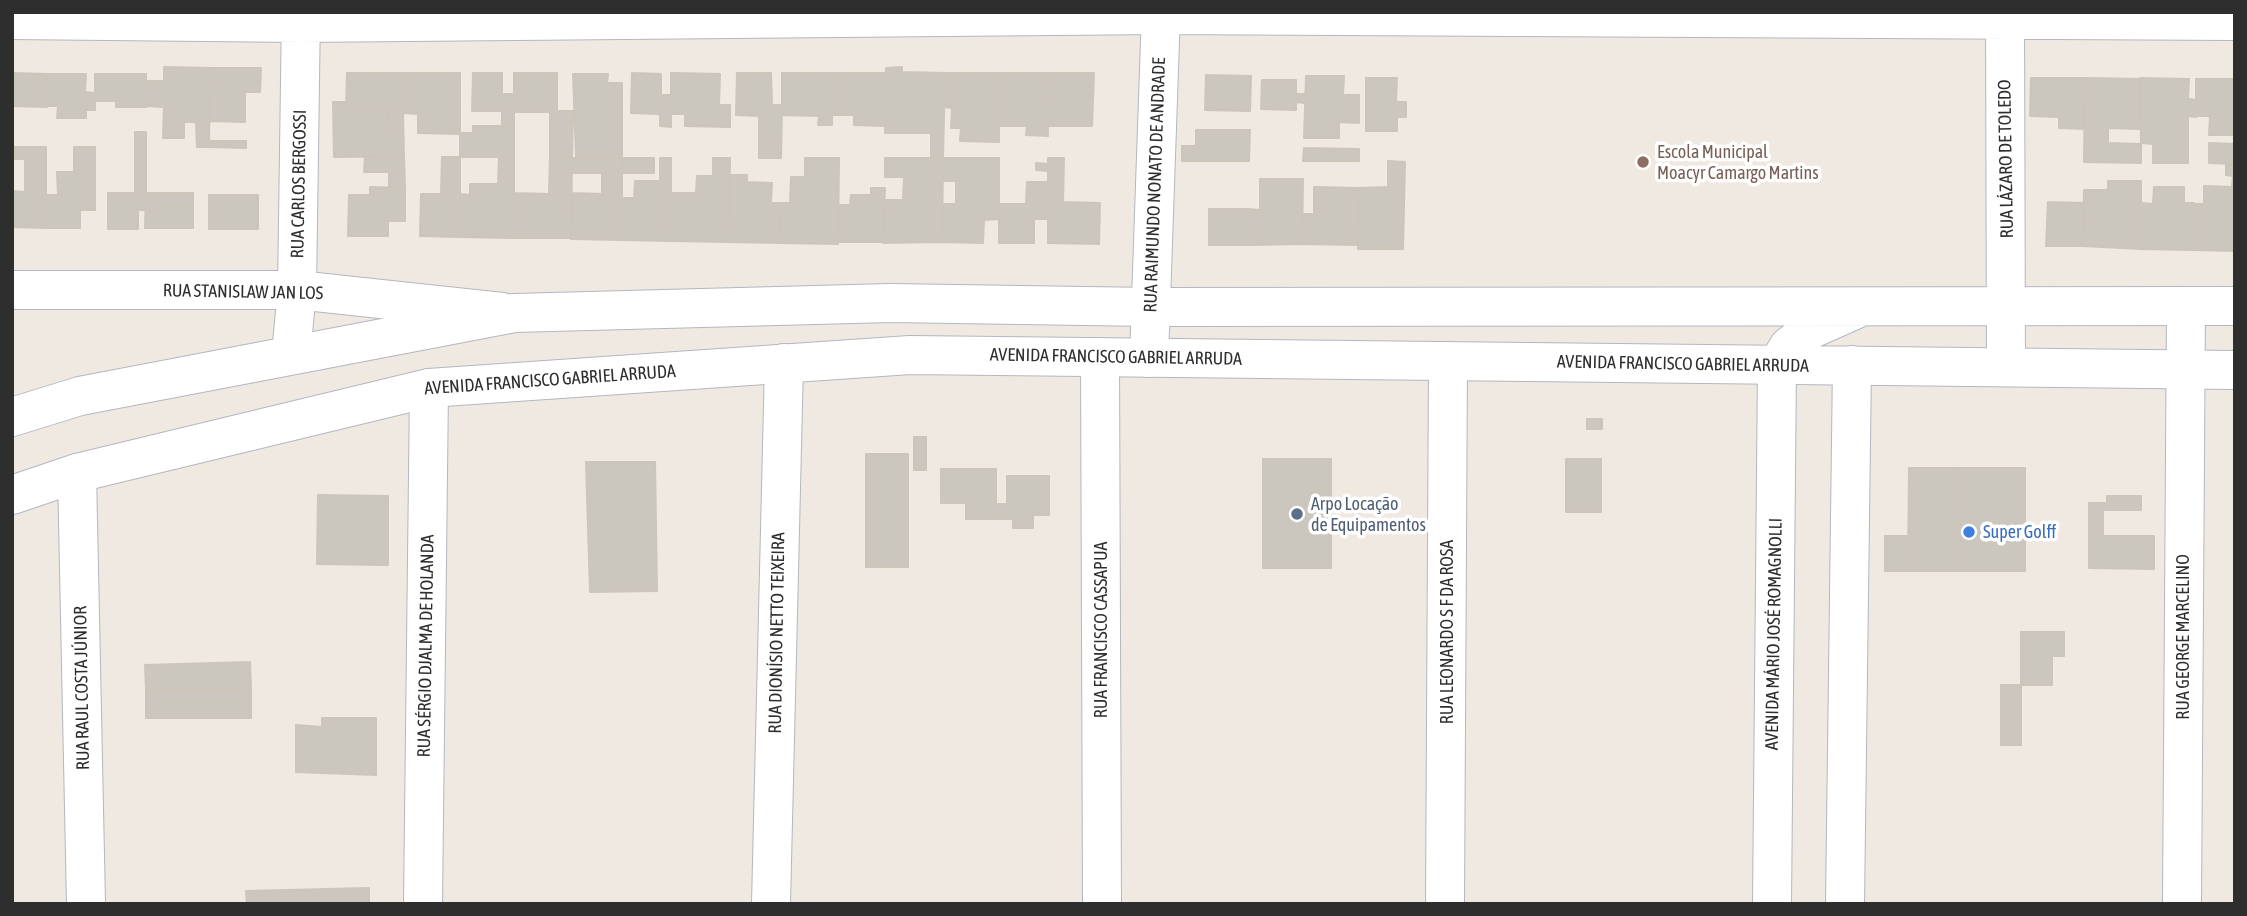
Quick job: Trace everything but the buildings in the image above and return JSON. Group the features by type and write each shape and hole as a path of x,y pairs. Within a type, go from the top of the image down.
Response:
{"street":[{"path":"12,20 1161,14 2005,16 2235,21"},
{"name":"RUA RAIMUNDO NONATO DE ANDRADE","path":"1149,358 1161,14"},
{"name":"RUA LÁZARO DE TOLEDO","path":"2005,16 2006,367"},
{"name":"RUA CARLOS BERGOSSI","path":"291,355 297,290 301,18"},
{"name":"RUA STANISLAW JAN LOS","path":"12,290 297,290 514,313"},
{"path":"12,417 80,396 514,313 890,303 1151,307 2235,306"},
{"path":"1777,365 1789,346 1812,329 1865,305"},
{"name":"RUA GEORGE MARCELINO","path":"2182,904 2186,306"},
{"name":"AVENIDA FRANCISCO GABRIEL ARRUDA","path":"12,495 77,473 429,388 910,355 2235,370"},
{"name":"RUA FRANCISCO CASSAPUA","path":"1100,357 1102,904"},
{"name":"RUA LEONARDO S F DA ROSA","path":"1445,904 1448,361"},
{"name":"RUA DIONÍSIO NETTO TEIXEIRA","path":"771,904 784,363"},
{"name":"AVENIDA MÁRIO JOSÉ ROMAGNOLLI","path":"1772,904 1777,365"},
{"path":"1844,904 1852,365"},
{"name":"RUA SÉRGIO DJALMA DE HOLANDA","path":"423,904 429,388"},
{"name":"RUA RAUL COSTA JÚNIOR","path":"77,473 86,904"}],"place":[{"name":"Escola Municipal Moacyr Camargo Martins","path":"1643,162"},
{"name":"Arpo Locação de Equipamentos","path":"1297,514"},
{"name":"Super Golff","path":"1969,532"}]}
